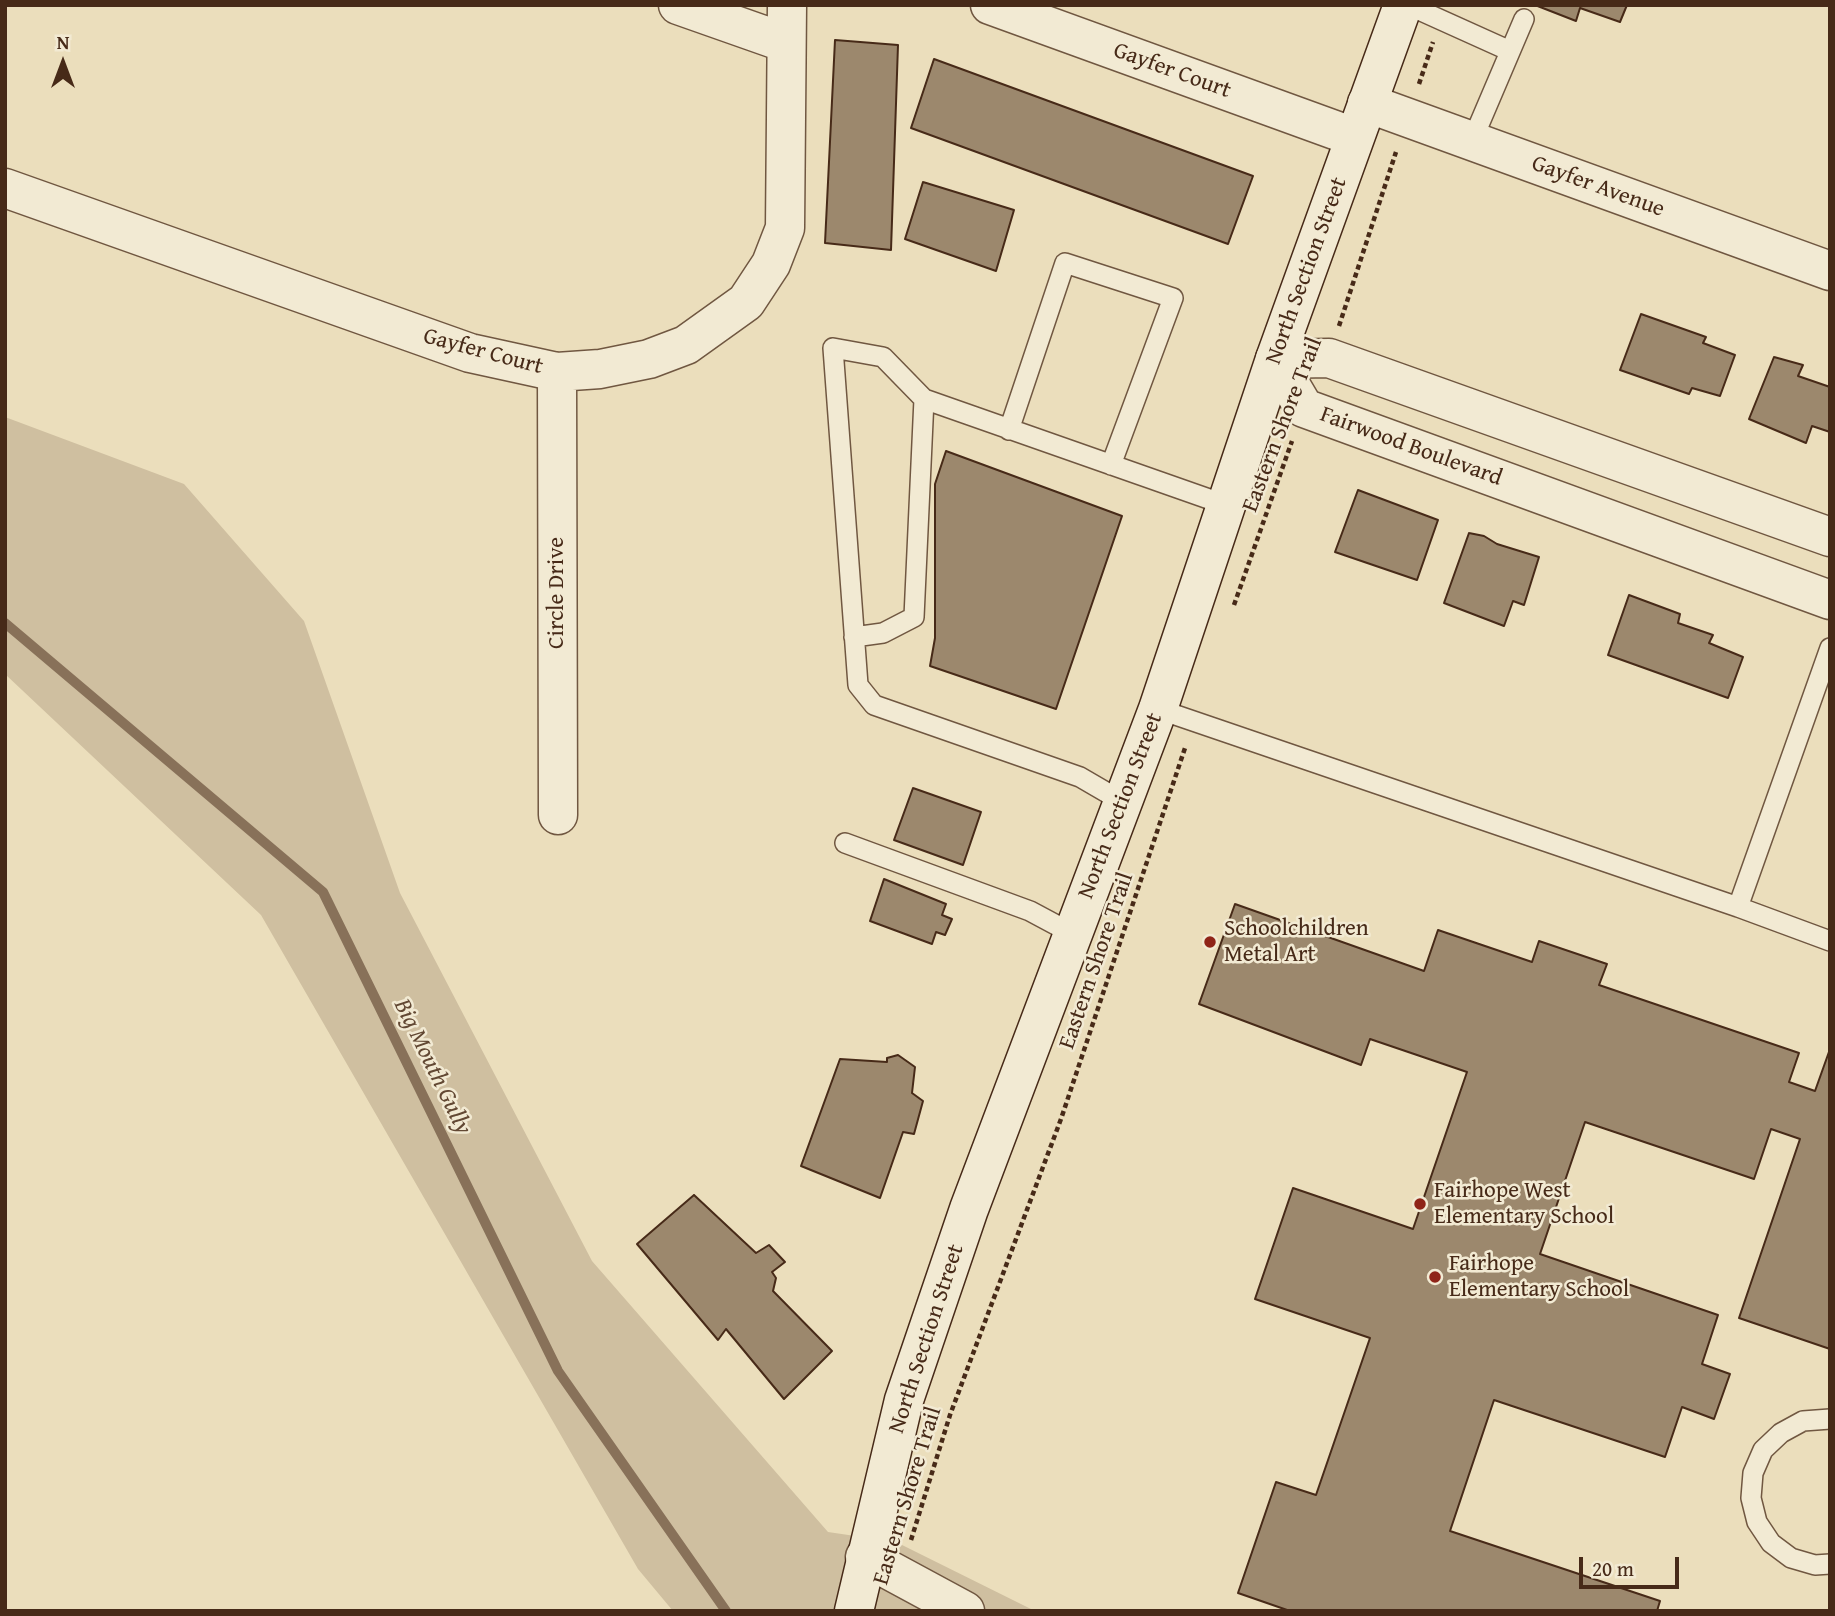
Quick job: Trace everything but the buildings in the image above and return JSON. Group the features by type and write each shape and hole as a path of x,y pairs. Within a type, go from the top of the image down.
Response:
{"street":[{"path":"678,5 786,43"},
{"name":"Gayfer Court","path":"5,188 470,353 556,372 600,369 649,359 686,345 746,302 771,264 786,228 787,5"},
{"name":"Gayfer Court","path":"990,5 1360,120"},
{"name":"North Section Street","path":"854,1611 881,1566 904,1400 969,1209 1123,802 1176,715 1226,506 1360,120 1405,5"},
{"name":"Gayfer Avenue","path":"1360,120 1407,118 1830,271"},
{"path":"1275,359 1329,358 1830,537"},
{"name":"Fairwood Boulevard","path":"1275,359 1304,408 1830,600"},
{"name":"Circle Drive","path":"556,372 558,815"},
{"name":"Fairwood Boulevard","path":"1530,491 1553,438"},
{"path":"881,1566 965,1611"}],"lane":[{"path":"1405,5 1510,51"},
{"path":"1472,141 1524,19"},
{"path":"1009,430 1065,263 1172,298 1111,465"},
{"path":"1123,802 1080,777 874,705 858,685 833,348 883,357 924,399 1226,506"},
{"path":"854,638 883,633 914,617 924,399"},
{"path":"1738,908 1830,648"},
{"path":"1176,715 1830,941"},
{"path":"845,844 1030,911 1073,934"},
{"path":"1830,1419 1803,1421 1781,1433 1763,1450 1753,1473 1751,1498 1757,1522 1771,1543 1791,1558 1815,1565 1830,1564"}],"path":[{"name":"Eastern Shore Trail","path":"1329,358 1441,20"},
{"name":"Eastern Shore Trail","path":"1230,616 1304,408"},
{"name":"Eastern Shore Trail","path":"881,1566 926,1498 950,1415 1066,1106 1160,831 1176,715"}],"shaded area":[{"path":"5,417 184,484 304,621 400,893 592,1261 828,1532 896,1542 1035,1611 673,1611 638,1569 261,915 5,674"}],"waterway":[{"name":"Big Mouth Gully","path":"5,623 323,892 558,1371 726,1611"}],"place":[{"name":"Schoolchildren Metal Art","path":"1210,942"},
{"name":"Fairhope West Elementary School","path":"1420,1204"},
{"name":"Fairhope Elementary School","path":"1435,1277"}]}
